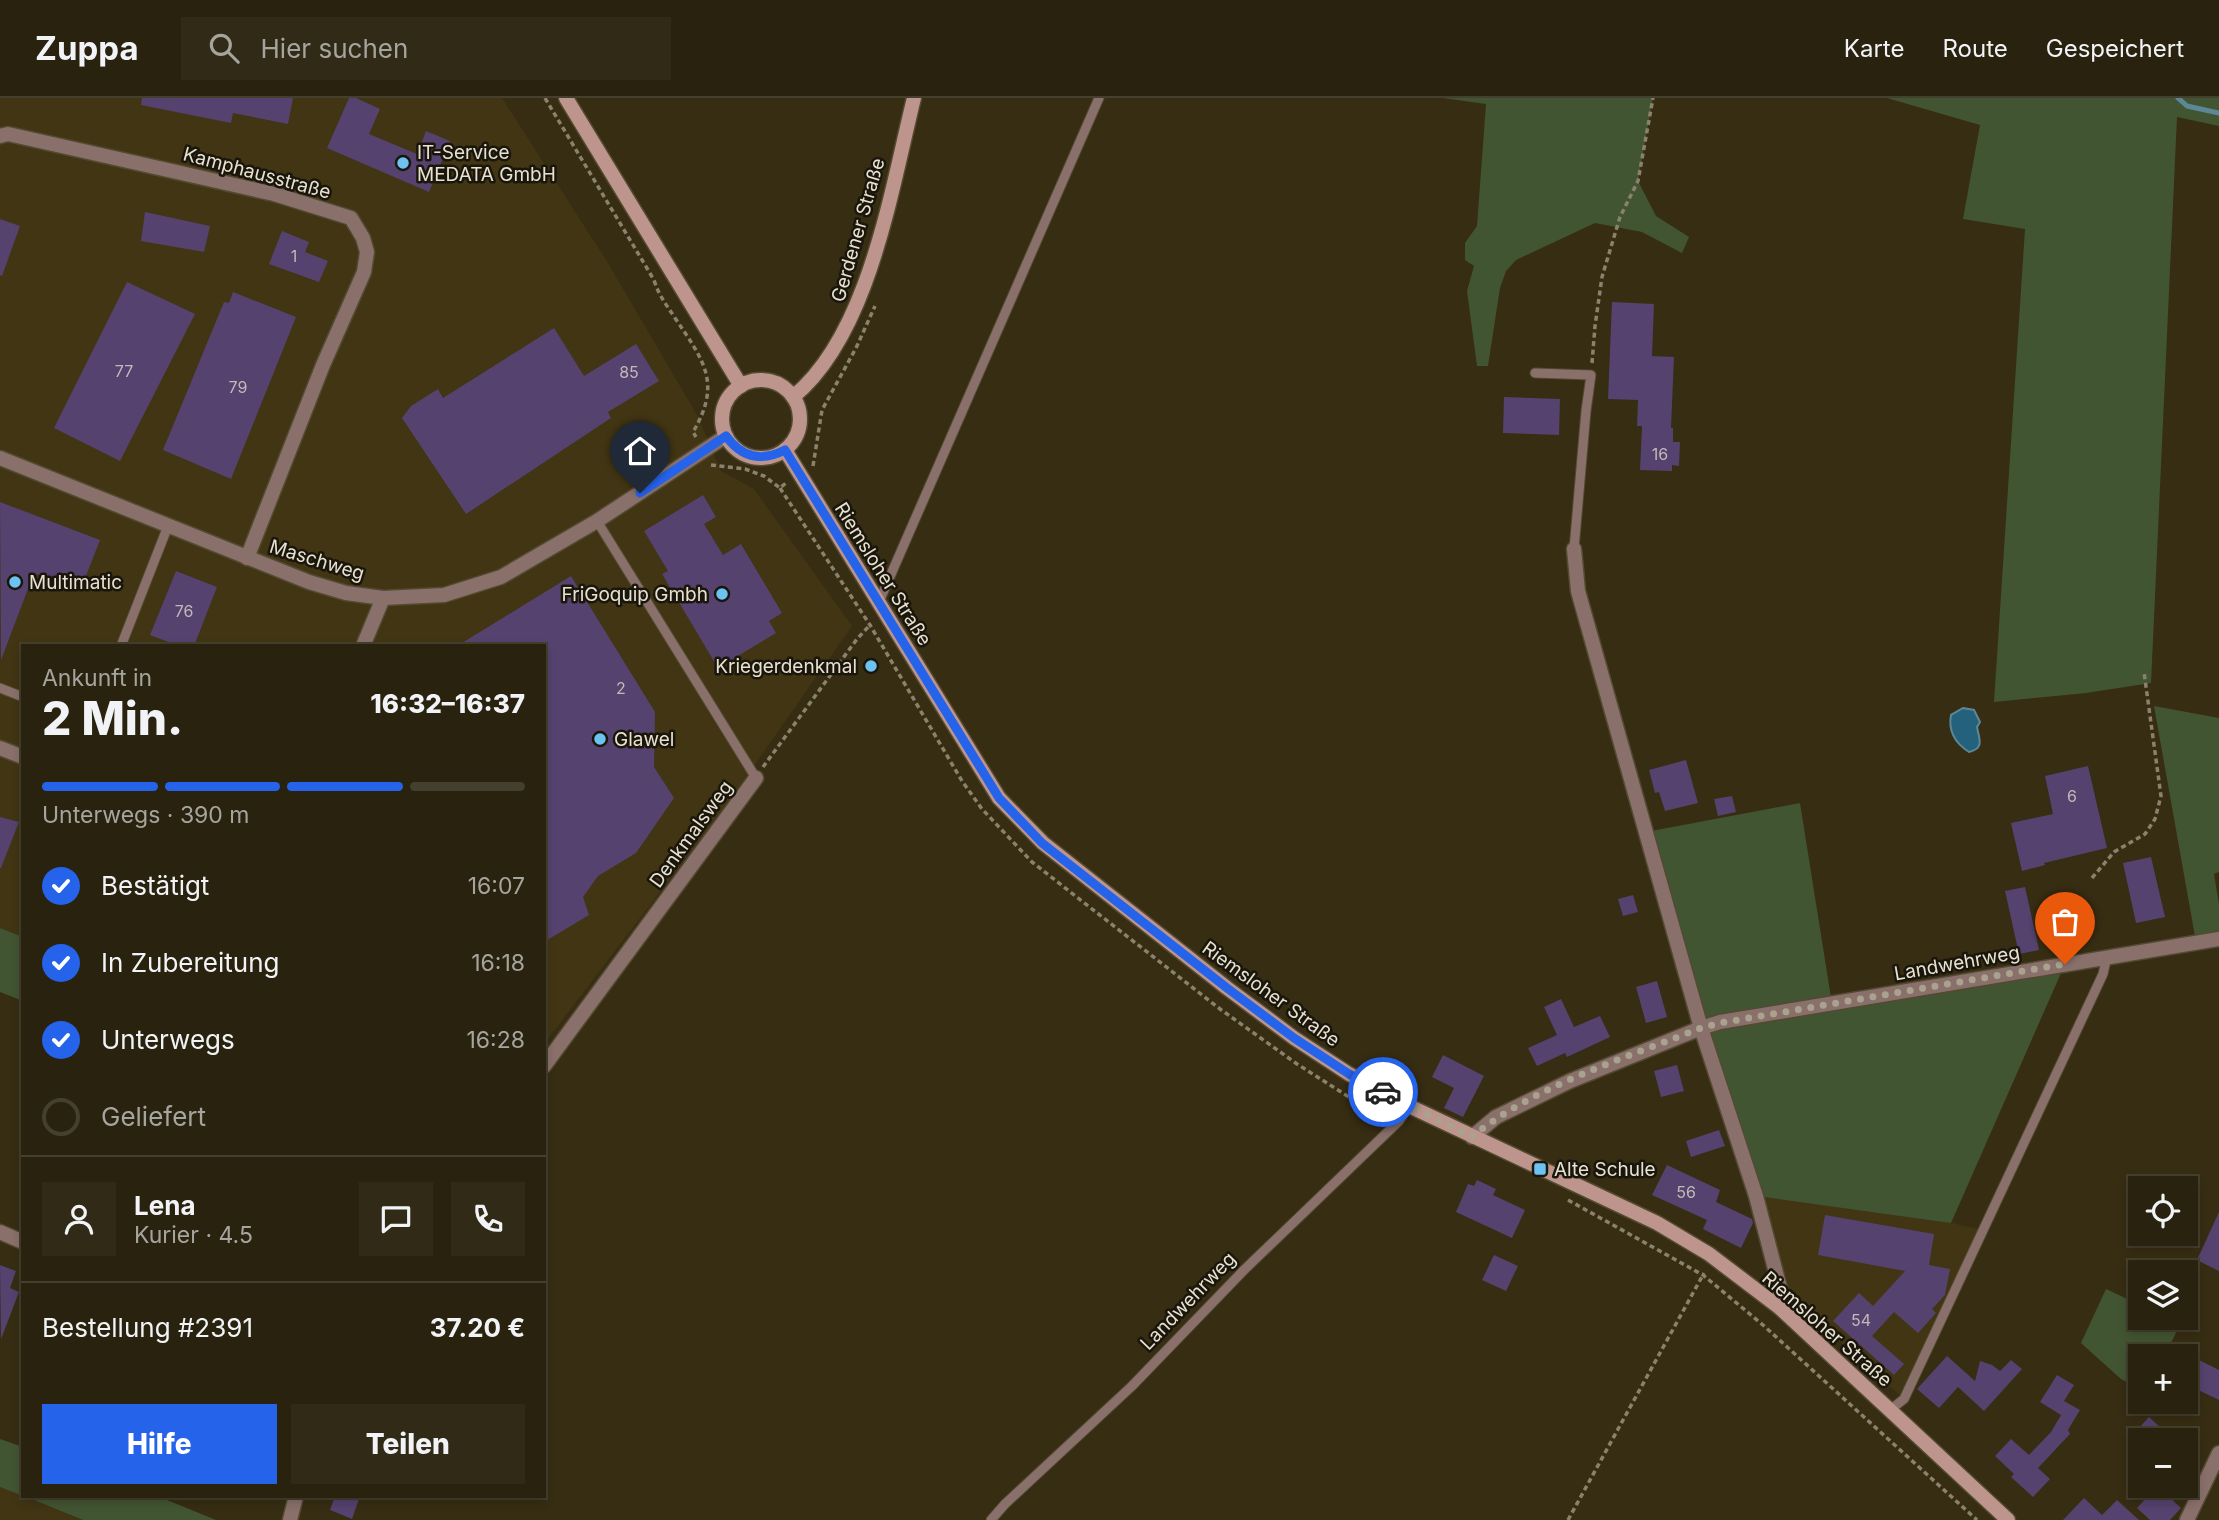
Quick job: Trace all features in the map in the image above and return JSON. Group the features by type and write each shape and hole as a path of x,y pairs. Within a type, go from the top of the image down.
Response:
{"main road":[{"path":"566,98 741,386"},
{"name":"Gerdener Straße","path":"793,397 806,386 855,312 872,264 915,98"},
{"path":"763,380 785,388 793,397 800,419 793,442 785,450 763,458 752,457 741,453 726,436 722,414 732,393 741,386 763,380"},
{"name":"Riemsloher Straße","path":"785,450 999,798 1042,843 1227,988 1294,1038 1349,1074 1409,1107 1657,1223 1709,1254 1780,1308 2008,1520"}],"street":[{"name":"Kamphausstraße","path":"0,136 8,134 274,194 351,218 363,238 367,252 364,272 323,365 247,558"},
{"name":"Maschweg","path":"0,458 247,558 334,589 383,598 444,595 501,577 597,521 726,436"},
{"path":"1574,549 1578,590 1701,1028 1756,1196 1780,1288 1780,1308"},
{"path":"363,644 383,598"},
{"path":"0,748 21,756"},
{"name":"Denkmalsweg","path":"546,1063 756,778"},
{"name":"Landwehrweg","path":"1472,1137 1496,1117 1570,1081 1701,1028 2219,939"},
{"path":"0,1232 21,1241"},
{"path":"2188,1520 2219,1453"},
{"path":"290,1520 296,1498"}],"lane":[{"path":"878,604 1100,98"},
{"path":"1535,373 1591,375 1574,549"},
{"path":"597,521 756,778"},
{"path":"122,644 168,526"},
{"path":"0,688 21,696"},
{"path":"1891,1410 1904,1399 2103,974 2107,957"},
{"name":"Landwehrweg","path":"991,1520 1132,1386 1244,1270 1399,1121 1409,1107"}],"path":[{"path":"545,98 654,280 659,296 697,353 708,378 708,398 703,416 694,432 712,467 726,465 745,468 764,476 780,488 815,465 815,447 822,410 856,348 876,303"},
{"path":"1591,375 1602,277 1620,217 1637,181 1653,98"},
{"name":"Denkmalsweg","path":"756,778 870,625 780,488"},
{"path":"2092,878 2114,852 2145,834 2155,818 2161,796 2144,672"},
{"path":"1569,1520 1703,1275 1709,1254"}],"shaded area":[{"path":"0,98 502,98 608,263 697,415 721,471 754,489 852,626 725,807 546,1041 546,644 21,644 21,936 0,928"},
{"path":"1756,1196 1934,1219 1983,1230 1904,1399 1780,1288"},
{"path":"0,1487 21,1495 21,1498 28,1498 83,1520 0,1520"}],"green space":[{"path":"1443,98 1653,98 1638,181 1656,216 1689,237 1682,253 1642,232 1595,223 1516,260 1506,271 1500,288 1488,366 1477,366 1467,291 1474,266 1465,260 1465,243 1477,226 1486,104"},
{"path":"1887,98 2219,98 2219,126 2177,117 2151,683 2086,693 1994,702 2025,229 1963,219 1980,125"},
{"path":"2154,706 2219,718 2219,872 2214,874 2219,904 2219,939 2196,942"},
{"path":"1800,803 1832,1004 2065,964 1951,1223 1756,1196 1646,832"},
{"path":"0,928 21,936 21,1000 0,992"},
{"path":"2106,1289 2128,1299 2128,1330 2177,1330 2171,1344 2128,1344 2128,1382 2081,1343"},
{"path":"0,1439 21,1446 21,1495 0,1487"},
{"path":"29,1498 162,1498 216,1520 83,1520"}],"water":[{"path":"1963,708 1974,710 1980,722 1977,727 1979,745 1969,752 1956,741 1951,726 1951,715"}],"building":[{"path":"142,98 293,98 288,124 233,113 231,123 141,105"},
{"path":"349,98 356,98 380,109 369,134 417,154 426,131 450,141 429,192 327,148"},
{"path":"145,212 210,226 204,252 141,241"},
{"path":"0,219 20,226 2,276 0,275"},
{"path":"282,231 309,242 305,252 328,261 319,282 269,264"},
{"path":"127,282 195,314 120,461 54,428"},
{"path":"233,292 296,317 231,479 163,450 224,302 229,303"},
{"path":"1612,302 1654,304 1652,356 1674,357 1671,428 1673,442 1680,442 1679,466 1672,465 1672,471 1640,470 1642,426 1637,426 1638,400 1608,399"},
{"path":"554,328 584,376 636,344 659,381 608,412 611,418 466,514 402,418 411,406 438,389 443,398"},
{"path":"1504,397 1560,399 1559,435 1503,433"},
{"name":"FriGoquip Gmbh","path":"703,495 716,517 704,524 723,555 741,544 782,613 769,621 776,633 718,668 662,574 668,571 644,531"},
{"name":"Multimatic","path":"0,502 100,540 80,591 34,573 1,660"},
{"path":"176,571 217,587 195,644 174,644 150,635"},
{"name":"Glawel","path":"571,576 655,712 654,767 674,798 636,853 598,876 583,897 589,915 546,941 546,644 460,644"},
{"path":"1686,760 1698,803 1665,811 1659,792 1655,793 1649,770"},
{"path":"2088,766 2107,848 2022,871 2011,823 2053,814 2045,776"},
{"path":"1732,796 1736,812 1718,816 1714,799"},
{"path":"0,817 19,822 1,868 0,868"},
{"path":"2151,857 2165,917 2136,923 2123,863"},
{"path":"2025,887 2039,950 2019,954 2005,891"},
{"path":"1633,895 1638,912 1623,916 1618,899"},
{"path":"1657,981 1667,1017 1646,1023 1636,987"},
{"path":"1561,999 1574,1027 1600,1016 1610,1037 1567,1057 1565,1053 1537,1066 1528,1048 1557,1035 1544,1007"},
{"path":"1443,1055 1484,1076 1463,1117 1444,1108 1454,1088 1432,1077"},
{"path":"1677,1065 1684,1091 1661,1097 1654,1071"},
{"path":"1719,1130 1725,1146 1691,1157 1686,1141"},
{"path":"1667,1165 1720,1190 1716,1202 1752,1219 1753,1223 1741,1248 1703,1229 1707,1220 1652,1195"},
{"path":"1477,1180 1496,1189 1493,1195 1525,1210 1512,1238 1456,1212 1468,1184 1474,1186"},
{"path":"2219,1212 2219,1271 2197,1260"},
{"path":"1825,1215 1934,1234 1929,1265 1950,1269 1945,1295 1932,1309 1936,1313 1918,1333 1894,1312 1872,1336 1904,1364 1894,1375 1833,1321 1859,1293 1873,1306 1905,1271 1818,1255"},
{"path":"1494,1255 1518,1266 1506,1291 1482,1280"},
{"path":"0,1265 16,1271 10,1288 19,1292 1,1339"},
{"path":"1947,1356 1975,1381 1980,1361 2000,1371 2011,1360 2022,1369 1984,1411 1958,1387 1939,1408 1917,1389"},
{"path":"2198,1360 2219,1370 2219,1400 2198,1390"},
{"path":"2057,1375 2074,1385 2064,1401 2080,1410 2068,1430 2070,1434 2038,1468 2050,1479 2033,1497 2011,1477 2014,1474 1995,1456 2011,1439 2029,1455 2051,1432 2061,1415 2040,1402"},
{"path":"2149,1417 2161,1428 2139,1428"},
{"path":"334,1498 359,1498 352,1519 330,1510"},
{"path":"2084,1498 2102,1515 2117,1500 2139,1520 2063,1520"},
{"path":"2146,1498 2170,1498 2181,1508 2170,1520 2150,1520 2137,1508"}],"waterway":[{"path":"2178,98 2187,106 2219,113"}],"way so far":[{"path":"1383,1092 1472,1137 1496,1117 1570,1081 1701,1028 2065,964"}],"place":[{"name":"IT-Service MEDATA GmbH","path":"403,163"},
{"name":"Multimatic","path":"15,582"},
{"name":"FriGoquip Gmbh","path":"722,594"},
{"name":"Kriegerdenkmal","path":"871,666"},
{"name":"Glawel","path":"600,739"},
{"name":"Alte Schule","path":"1540,1169"}],"route":[{"path":"640,493 726,436 741,453 752,457 774,456 785,450 999,798 1042,843 1227,988 1294,1038 1349,1074 1383,1092"}]}
